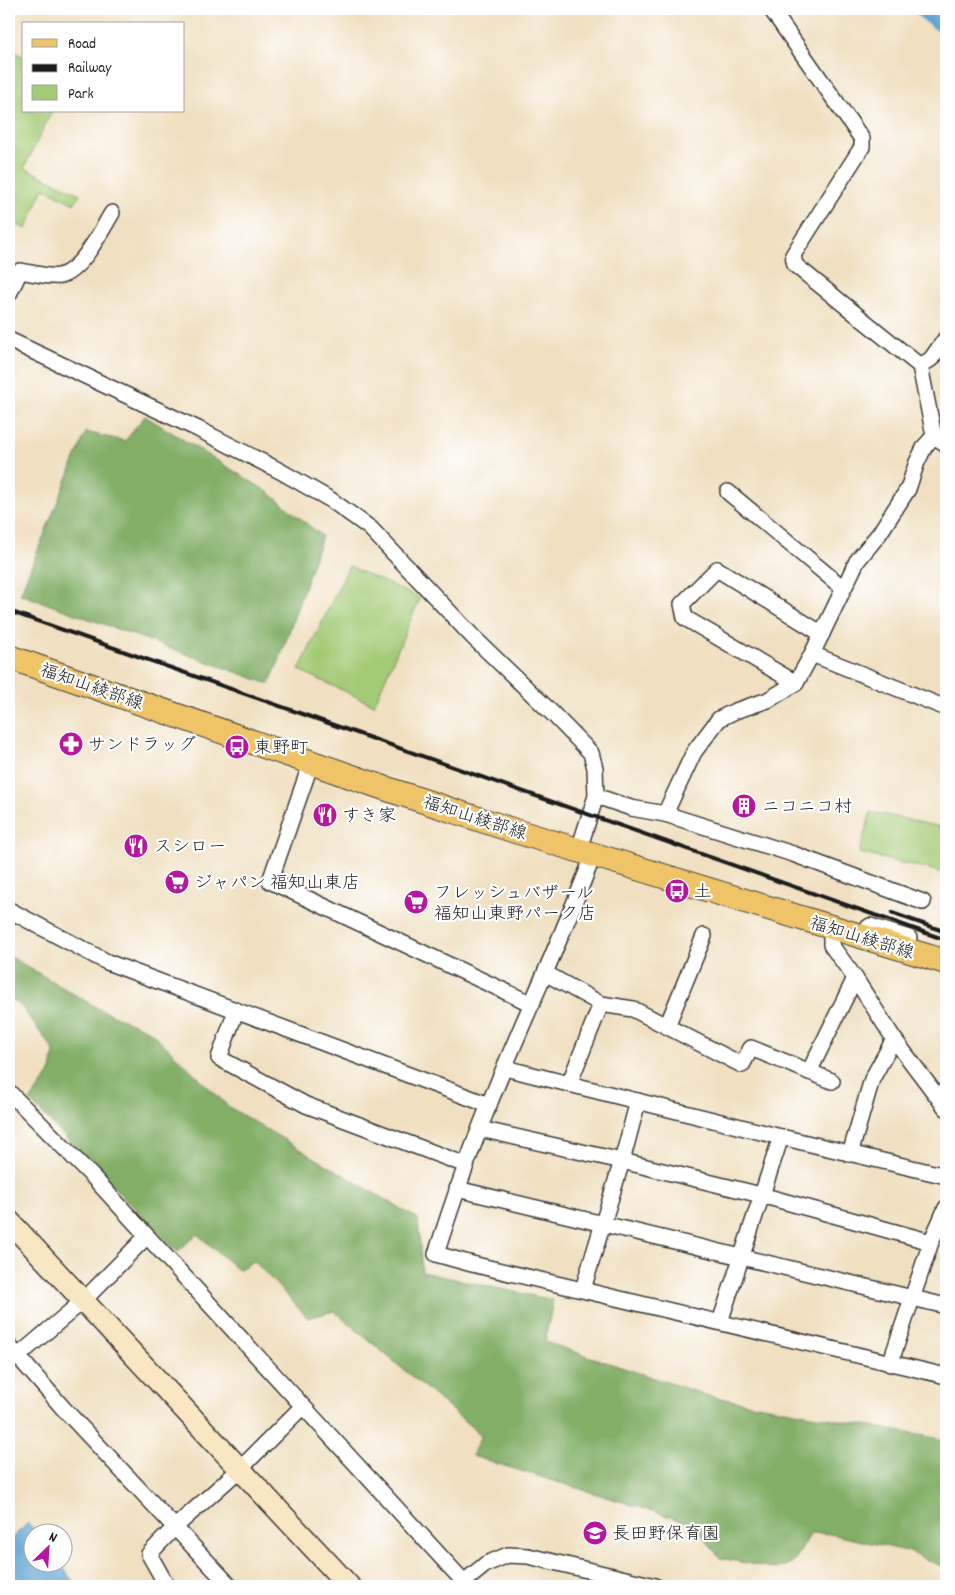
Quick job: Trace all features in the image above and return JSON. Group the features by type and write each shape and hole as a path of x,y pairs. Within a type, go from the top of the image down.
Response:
{"main road":[{"name":"福知山綾部線","path":"9,657 312,763 512,830 946,962"}],"street":[{"path":"665,814 694,752 719,719 735,711 768,700 796,683 858,561 879,534 908,489 917,462 925,446 940,440 920,366 795,265 793,255 862,147 862,139 771,9"},
{"path":"9,294 20,271 59,276 72,269 86,255 112,213"},
{"path":"920,366 931,359 946,338"},
{"path":"9,340 198,429 272,466 331,500 370,528 473,637 581,741 591,753 595,768 596,796 586,851 545,974 466,1164 436,1254 946,1376"},
{"path":"728,492 843,588"},
{"path":"796,683 685,618 682,604 717,569 822,634"},
{"path":"812,654 946,708"},
{"path":"312,763 270,881 532,1004"},
{"path":"596,796 631,808 665,814 793,854 923,902"},
{"path":"9,910 107,962 489,1105"},
{"path":"858,936 870,926 946,950"},
{"path":"831,928 831,945 855,978 894,1039 946,1108"},
{"path":"667,1026 704,936"},
{"path":"545,974 601,1004 633,1009 742,1065 751,1048 832,1081"},
{"path":"808,1072 855,978"},
{"path":"569,1084 601,1004"},
{"path":"236,1011 219,1058 306,1105 466,1164"},
{"path":"850,1154 872,1079 894,1039"},
{"path":"505,1068 946,1176"},
{"path":"9,1092 93,1177 462,1584 486,1564 508,1555 528,1556 655,1586"},
{"path":"582,1290 622,1161 638,1101"},
{"path":"480,1129 622,1161 762,1196 931,1242"},
{"path":"720,1322 781,1137"},
{"path":"457,1189 946,1306"},
{"path":"890,1364 931,1242 946,1208"},
{"path":"9,1221 348,1586"},
{"path":"146,1237 84,1300 13,1351 63,1408 230,1586"},
{"path":"166,1586 149,1554 175,1527 240,1469 302,1407"}],"green space":[{"path":"9,49 22,56 22,112 52,112 24,168 80,194 74,204 44,188 26,229 9,221"},
{"path":"145,416 268,492 322,536 279,661 269,684 20,594 86,432 125,441"},
{"path":"349,566 420,598 374,705 299,670"},
{"path":"871,812 946,828 946,873 859,853"},
{"path":"9,956 101,1010 150,1031 229,1107 418,1219 422,1272 553,1300 545,1342 709,1396 946,1440 946,1568 907,1551 830,1534 811,1533 794,1562 776,1569 720,1558 695,1526 659,1513 472,1456 481,1435 334,1311 308,1318 254,1261 238,1270 197,1234 177,1252 30,1101 51,1071 54,1051 21,1006 9,997"}],"water":[{"path":"22,1529 22,1572 66,1572 76,1586 9,1586 9,1541"}],"waterway":[{"path":"926,9 946,24"}],"railway":[{"path":"9,611 946,940"},
{"path":"892,913 946,932"}],"place":[{"name":"サンドラッグ","path":"71,744"},
{"name":"東野町","path":"237,747"},
{"name":"ニコニコ村","path":"744,806"},
{"name":"すき家","path":"325,815"},
{"name":"スシロー","path":"136,846"},
{"name":"ジャパン 福知山東店","path":"177,882"},
{"name":"土","path":"677,891"},
{"name":"フレッシュバザール 福知山東野パーク店","path":"416,902"},
{"name":"長田野保育園","path":"595,1533"}]}
